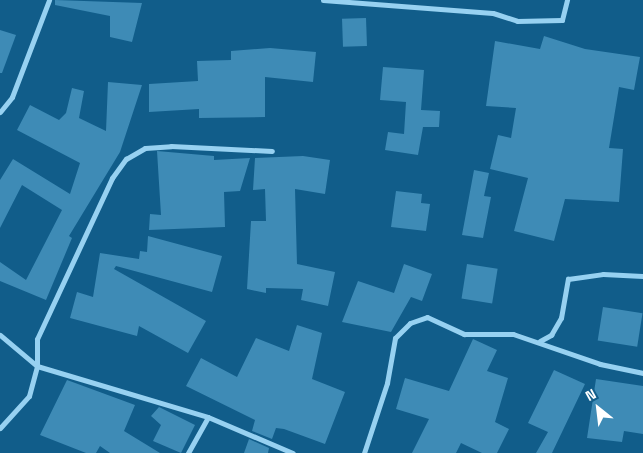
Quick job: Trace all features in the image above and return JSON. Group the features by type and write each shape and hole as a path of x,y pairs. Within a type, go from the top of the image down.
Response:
{"street":[{"path":"0,112 12,97 49,0"},
{"path":"323,0 362,1 493,13 517,21 562,20 567,0"},
{"path":"0,428 29,396 37,366 37,339 112,178 126,159 145,148 171,146 272,151"},
{"path":"540,341 551,335 561,318 568,279 596,274 643,276"},
{"path":"364,453 387,383 396,338 410,322 427,318 464,334 513,334 540,341 600,364 643,373"},
{"path":"0,335 37,366 208,417 293,453"},
{"path":"188,453 208,417"}],"building":[{"path":"55,0 142,3 132,42 110,37 110,16 55,5"},
{"path":"366,18 367,46 343,47 342,19"},
{"path":"0,30 16,35 2,73 0,73"},
{"path":"544,36 585,49 640,57 634,90 619,87 609,148 623,149 619,202 565,199 554,241 514,231 528,178 490,169 498,135 511,138 516,108 486,106 495,41 540,49"},
{"path":"270,48 316,52 313,82 265,77 265,117 199,118 199,109 149,112 149,84 198,81 197,61 231,60 231,51"},
{"path":"383,67 424,70 421,110 440,111 439,127 423,127 418,155 385,150 388,132 404,134 406,102 380,100"},
{"path":"108,82 142,85 120,152 69,236 72,238 46,300 0,281 0,262 26,280 62,210 22,185 0,228 0,180 13,159 70,194 80,163 17,130 30,105 59,120 66,113 72,88 84,91 79,118 106,131"},
{"path":"157,151 214,156 214,160 250,158 240,191 224,192 225,227 149,230 150,214 161,215"},
{"path":"303,156 330,160 325,194 295,189 297,264 335,272 328,306 301,300 303,289 266,288 266,293 247,289 251,221 266,221 265,189 253,190 255,158"},
{"path":"474,170 489,173 484,196 491,197 483,238 462,235"},
{"path":"396,191 422,194 421,203 430,204 426,231 391,227"},
{"path":"148,236 222,256 212,292 116,266 114,269 206,321 188,353 139,326 137,336 70,318 77,292 93,297 100,253 139,259 140,251 147,252"},
{"path":"404,264 432,274 422,301 411,297 391,332 342,322 358,281 394,293"},
{"path":"467,264 498,269 492,303 462,299"},
{"path":"603,307 643,313 637,347 598,341"},
{"path":"297,325 322,333 312,379 345,392 325,444 284,429 276,428 272,439 252,431 255,420 186,386 201,358 237,377 256,338 289,351"},
{"path":"473,339 497,350 487,371 508,378 495,422 509,429 497,453 482,453 461,443 456,453 412,453 429,419 396,409 405,378 449,391"},
{"path":"554,370 585,384 552,453 536,453 548,432 528,423"},
{"path":"596,379 643,386 643,434 624,431 622,442 587,438"},
{"path":"67,380 135,405 124,431 160,453 110,453 100,446 96,453 86,453 40,435"},
{"path":"159,407 195,425 181,453 153,441 161,425 151,416"},
{"path":"249,439 269,448 268,453 244,453"}]}
